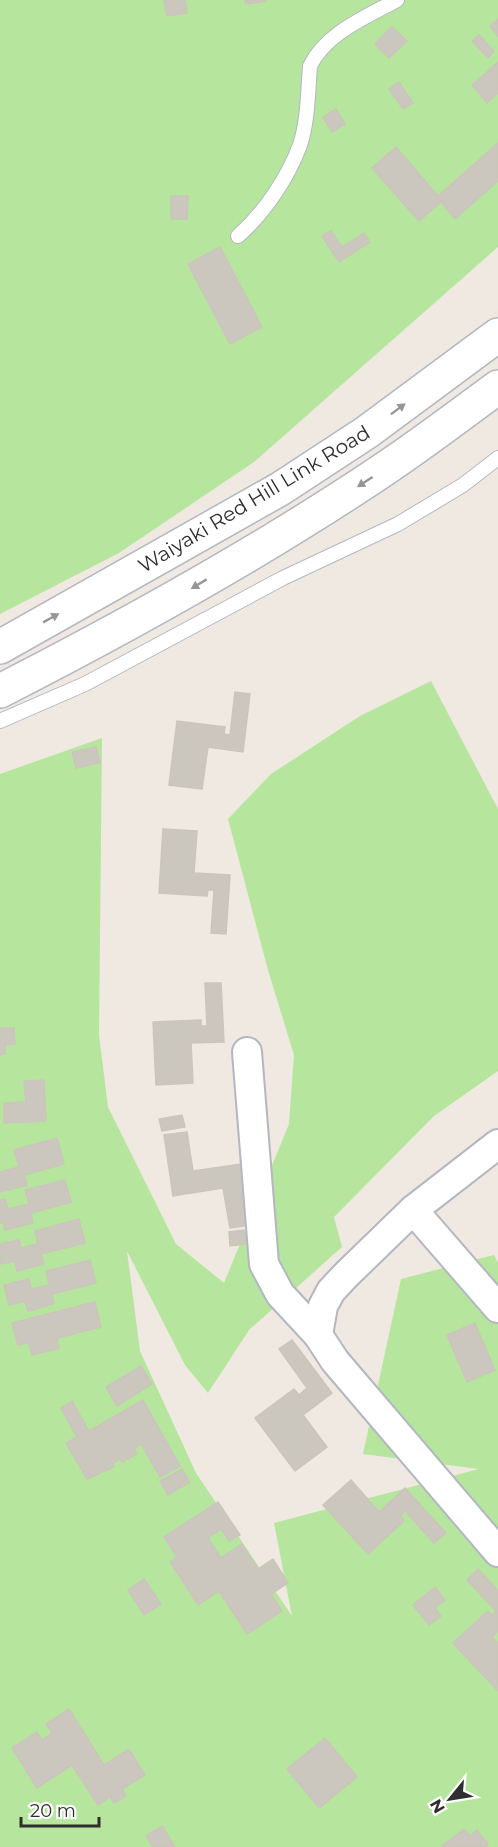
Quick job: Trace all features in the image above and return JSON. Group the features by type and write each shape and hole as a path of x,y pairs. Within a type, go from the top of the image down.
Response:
{"main road":[{"name":"Waiyaki Red Hill Link Road","path":"0,647 280,489 367,432 498,335"},
{"name":"Waiyaki Red Hill Link Road","path":"0,691 186,592 285,533 384,469 498,387"}],"street":[{"path":"247,1052 264,1264 280,1294 318,1335 335,1361 498,1552"},
{"path":"318,1335 319,1317 331,1291 413,1210 498,1144"},
{"path":"413,1210 498,1308"}],"lane":[{"path":"238,236 254,222 279,186 300,144 310,66 315,56 328,42 397,0"},
{"path":"0,721 85,684 283,578 398,525 463,485 498,458"}],"green space":[{"path":"0,0 498,0 498,247 254,462 119,553 0,614"},
{"path":"431,681 498,809 498,1071 434,1116 334,1217 342,1247 249,1330 208,1393 185,1365 127,1251 140,1351 196,1473 292,1616 274,1523 479,1469 363,1454 401,1279 494,1255 498,1263 498,1847 0,1847 0,774 102,738 99,1035 108,1107 176,1244 224,1283 289,1124 294,1055 268,970 228,819 271,774 360,716"}],"building":[{"path":"164,0 185,0 187,13 167,16"},
{"path":"245,0 266,0 266,1 246,4"},
{"path":"498,19 498,36 490,26"},
{"path":"392,27 407,41 389,58 375,44"},
{"path":"479,35 494,51 488,58 472,41"},
{"path":"498,62 498,93 487,103 472,85"},
{"path":"399,82 413,103 403,109 389,89"},
{"path":"336,109 345,124 332,132 323,117"},
{"path":"498,143 498,181 455,219 441,202 419,221 372,168 396,147 438,196"},
{"path":"171,196 188,196 187,219 171,219"},
{"path":"331,231 342,247 364,233 370,242 339,262 322,236"},
{"path":"220,247 262,327 230,344 188,264"},
{"path":"235,692 250,694 243,752 208,747 202,789 169,785 177,721 225,727 224,734 230,735"},
{"path":"96,747 100,763 76,768 72,752"},
{"path":"163,829 197,831 194,873 230,875 226,934 211,933 214,890 208,890 207,896 159,893"},
{"path":"205,983 221,983 224,1042 191,1043 193,1083 156,1085 153,1022 201,1020 201,1026 207,1026"},
{"path":"0,1028 14,1028 15,1044 5,1045 5,1054 0,1055"},
{"path":"44,1080 46,1121 4,1123 4,1103 26,1102 24,1081"},
{"path":"182,1115 185,1127 162,1131 159,1119"},
{"path":"187,1132 193,1171 241,1164 250,1225 230,1228 223,1188 173,1196 164,1135"},
{"path":"57,1138 64,1164 24,1175 27,1185 0,1192 0,1172 19,1167 14,1150"},
{"path":"65,1180 71,1202 31,1213 33,1223 5,1230 3,1222 0,1223 0,1200 5,1199 8,1209 29,1204 25,1190"},
{"path":"79,1219 85,1243 41,1254 44,1264 17,1271 15,1261 0,1264 0,1244 19,1240 21,1248 38,1244 35,1231"},
{"path":"244,1230 246,1244 230,1246 229,1232"},
{"path":"90,1260 96,1283 52,1294 54,1304 28,1311 25,1301 9,1305 4,1285 29,1279 31,1289 49,1285 46,1271"},
{"path":"95,1302 101,1327 57,1338 59,1348 32,1355 29,1343 18,1345 12,1323"},
{"path":"475,1323 495,1370 467,1382 447,1335"},
{"path":"292,1340 332,1393 303,1415 327,1447 295,1471 255,1418 294,1389 299,1395 307,1388 279,1349"},
{"path":"141,1366 152,1384 117,1406 106,1387"},
{"path":"143,1400 180,1466 160,1477 141,1444 134,1449 137,1454 122,1462 120,1459 113,1463 114,1467 87,1479 66,1443 77,1437 61,1408 72,1401 89,1431"},
{"path":"182,1469 190,1482 168,1495 160,1481"},
{"path":"351,1480 379,1512 405,1488 446,1533 434,1543 405,1511 400,1516 404,1521 368,1554 323,1505"},
{"path":"218,1502 240,1535 229,1541 221,1529 208,1538 221,1558 242,1544 258,1569 273,1559 288,1583 271,1594 282,1611 247,1634 219,1591 198,1605 170,1562 177,1557 164,1537"},
{"path":"478,1569 498,1590 498,1631 492,1637 498,1643 497,1690 453,1643 488,1611 492,1616 496,1611 467,1580"},
{"path":"144,1579 161,1604 144,1615 128,1590"},
{"path":"435,1587 445,1600 435,1608 441,1616 429,1625 413,1605"},
{"path":"69,1709 104,1765 129,1749 145,1775 122,1789 126,1796 114,1803 110,1797 98,1805 72,1765 37,1788 12,1748 37,1732 42,1740 52,1733 46,1724"},
{"path":"325,1738 357,1777 319,1808 287,1769"},
{"path":"162,1826 175,1847 153,1847 146,1836"},
{"path":"464,1829 470,1836 477,1830 488,1844 486,1847 442,1846"}]}
